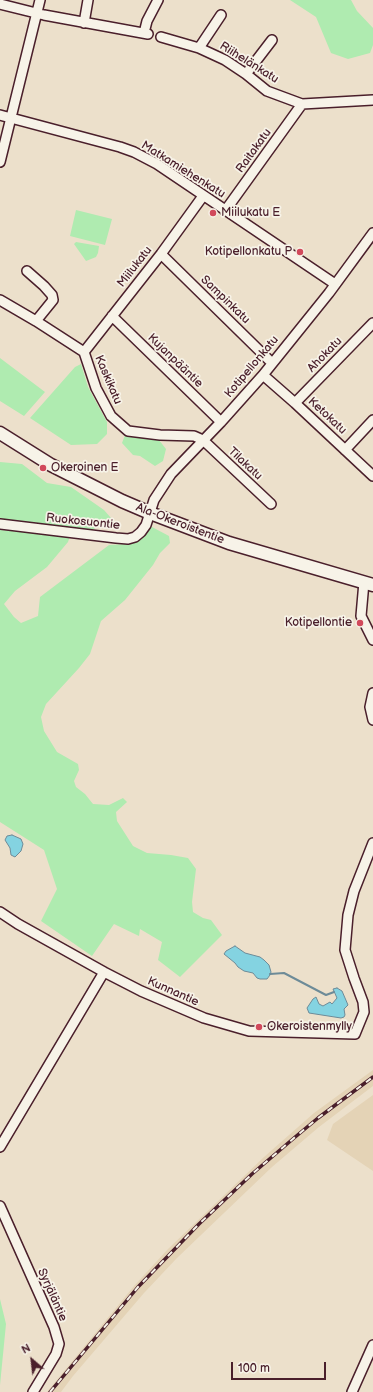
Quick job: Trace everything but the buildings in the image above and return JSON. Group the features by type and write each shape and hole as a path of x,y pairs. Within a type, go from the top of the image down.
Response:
{"main road":[{"name":"Ala-Okeroistentie","path":"0,433 51,464 122,501 150,513 230,543 368,584"}],"street":[{"path":"0,162 40,0"},
{"path":"84,23 88,0"},
{"path":"0,4 84,23 146,34 147,21 158,0"},
{"path":"199,48 221,14"},
{"name":"Riihelänkatu","path":"162,37 199,48 225,60 246,74 267,91 302,104 373,100"},
{"path":"246,74 272,40"},
{"name":"Raitakatu","path":"226,211 302,104"},
{"name":"Matkamiehenkatu","path":"0,115 134,152 156,164 335,284"},
{"name":"Miilukatu","path":"84,352 161,254 204,196"},
{"name":"Kotipellonkatu","path":"150,513 154,500 171,474 221,422 263,375 373,233"},
{"name":"Sampinkatu","path":"161,254 272,363"},
{"path":"27,271 44,286 52,295 53,300 36,321"},
{"name":"Kaskikatu","path":"0,300 84,352 96,388 111,416 128,432 194,436 204,440"},
{"name":"Kujanpääntie","path":"112,316 221,422"},
{"name":"Ahokatu","path":"295,403 373,323"},
{"name":"Ketokatu","path":"263,375 373,476"},
{"path":"345,450 373,420"},
{"name":"Tilakatu","path":"204,440 271,504"},
{"name":"Ruokosuontie","path":"0,524 128,539 135,537 141,532 146,525 150,513"},
{"path":"368,584 361,616 373,640"},
{"path":"373,693 370,707 373,720"},
{"name":"Kunnantie","path":"0,912 18,924 104,972 141,991 204,1018 250,1031 355,1034 364,1012 363,1002 345,950 348,916 354,891 373,843"},
{"path":"0,1147 104,972"},
{"name":"Syrjäläntie","path":"0,1206 54,1327 59,1344 56,1354 33,1392"},
{"path":"352,1392 373,1345"}],"shaded area":[{"path":"373,1070 373,1086 319,1127 272,1167 177,1258 144,1293 61,1392 47,1392 134,1286 168,1249 264,1157 314,1113"},
{"path":"373,1095 373,1171 327,1140 333,1124"}],"green space":[{"path":"290,0 351,0 357,11 373,28 373,45 370,53 348,59 331,53 316,17"},
{"path":"76,210 112,219 105,245 70,236"},
{"path":"76,242 99,246 96,257 86,261 74,244"},
{"path":"0,358 45,392 24,416 0,401"},
{"path":"81,364 88,387 107,422 107,434 97,444 71,445 30,418 75,367"},
{"path":"125,435 159,440 166,449 163,461 155,466 140,456 133,455 122,443"},
{"path":"0,462 22,464 47,483 71,487 104,510 111,518 92,530 78,530 0,519"},
{"path":"152,527 169,536 170,543 160,553 153,565 125,600 101,621 90,654 46,704 41,717 44,731 57,752 78,764 79,770 74,781 76,787 85,794 93,804 109,805 123,798 127,802 116,812 117,821 133,846 147,853 188,858 196,869 192,902 193,912 203,918 211,920 222,935 180,977 158,960 162,942 140,929 139,936 114,924 92,956 41,921 57,889 44,850 0,822 0,530 70,536 68,542 47,567 15,591 4,604 14,617 21,623 38,616 40,597 109,545 127,544"},
{"path":"0,1299 6,1324 0,1385"}],"water":[{"path":"12,835 21,839 23,844 21,851 15,857 11,855 10,848 5,840 7,836"},
{"path":"235,946 245,953 260,957 269,965 271,972 267,979 257,978 253,973 244,971 224,954 226,951"},
{"path":"337,988 342,991 348,1005 344,1009 344,1017 341,1018 309,1013 307,1008 316,997 319,1004 323,1006 330,1002 332,1004 337,998 333,989"}],"waterway":[{"path":"270,974 284,973 326,995 334,992"}],"railway":[{"path":"50,1392 138,1287 199,1224 252,1174 294,1138 373,1077"}],"place":[{"name":"Miilukatu E","path":"213,213"},
{"name":"Kotipellonkatu P","path":"300,252"},
{"name":"Okeroinen E","path":"43,468"},
{"name":"Kotipellontie","path":"360,623"},
{"name":"Okeroistenmylly","path":"259,1027"}]}
